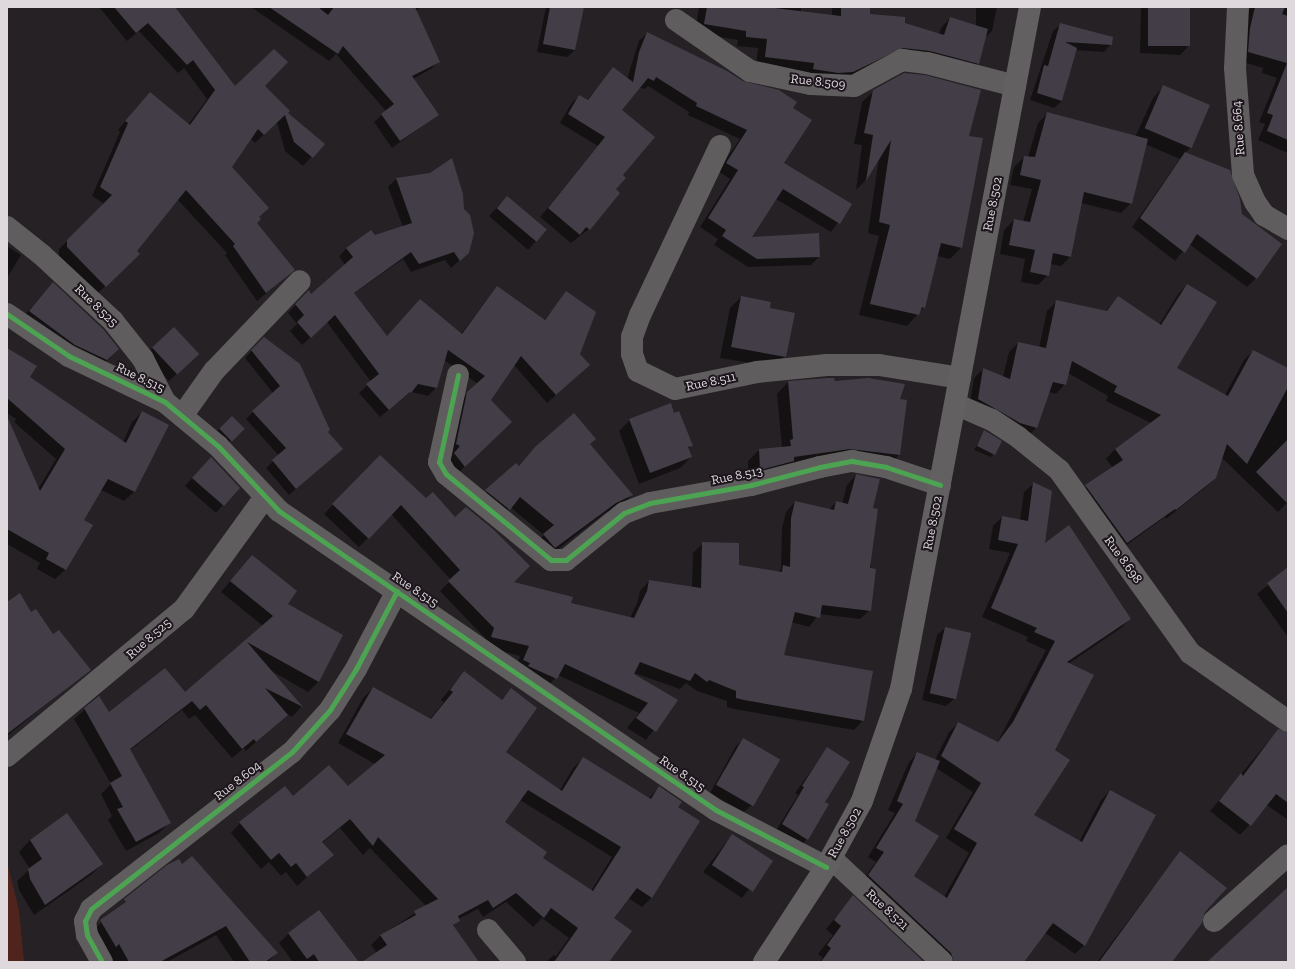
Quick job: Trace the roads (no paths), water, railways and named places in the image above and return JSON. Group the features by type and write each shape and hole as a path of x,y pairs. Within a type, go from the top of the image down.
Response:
{"main road":[{"name":"Rue 8.502","path":"764,962 829,863 862,801 900,689 1030,7"}],"street":[{"name":"Rue 8.664","path":"1238,7 1235,68 1242,175 1255,202 1264,215 1288,229"},
{"name":"Rue 8.509","path":"676,20 750,71 811,84 854,86 902,60 927,63 1015,86"},
{"name":"Rue 8.511","path":"720,146 640,315 632,337 632,354 638,371 674,389 757,372 827,365 879,365 960,378"},
{"name":"Rue 8.525","path":"7,228 42,255 113,321 143,359 165,402"},
{"path":"182,416 214,371 300,281"},
{"name":"Rue 8.515","path":"7,314 69,356 165,402 218,446 279,511 716,810 829,863"},
{"name":"Rue 8.513","path":"458,375 439,462 446,474 551,560 566,560 624,513 650,503 751,485 820,467 852,461 886,467 940,485"},
{"name":"Rue 8.698","path":"955,404 992,420 1011,432 1059,470 1190,653 1288,721"},
{"name":"Rue 8.525","path":"7,756 184,609 265,497"},
{"name":"Rue 8.604","path":"102,962 86,935 85,921 91,909 292,752 330,710 356,669 397,591"},
{"path":"1214,921 1288,855"},
{"name":"Rue 8.521","path":"829,863 942,962"},
{"path":"488,930 515,962"}]}
